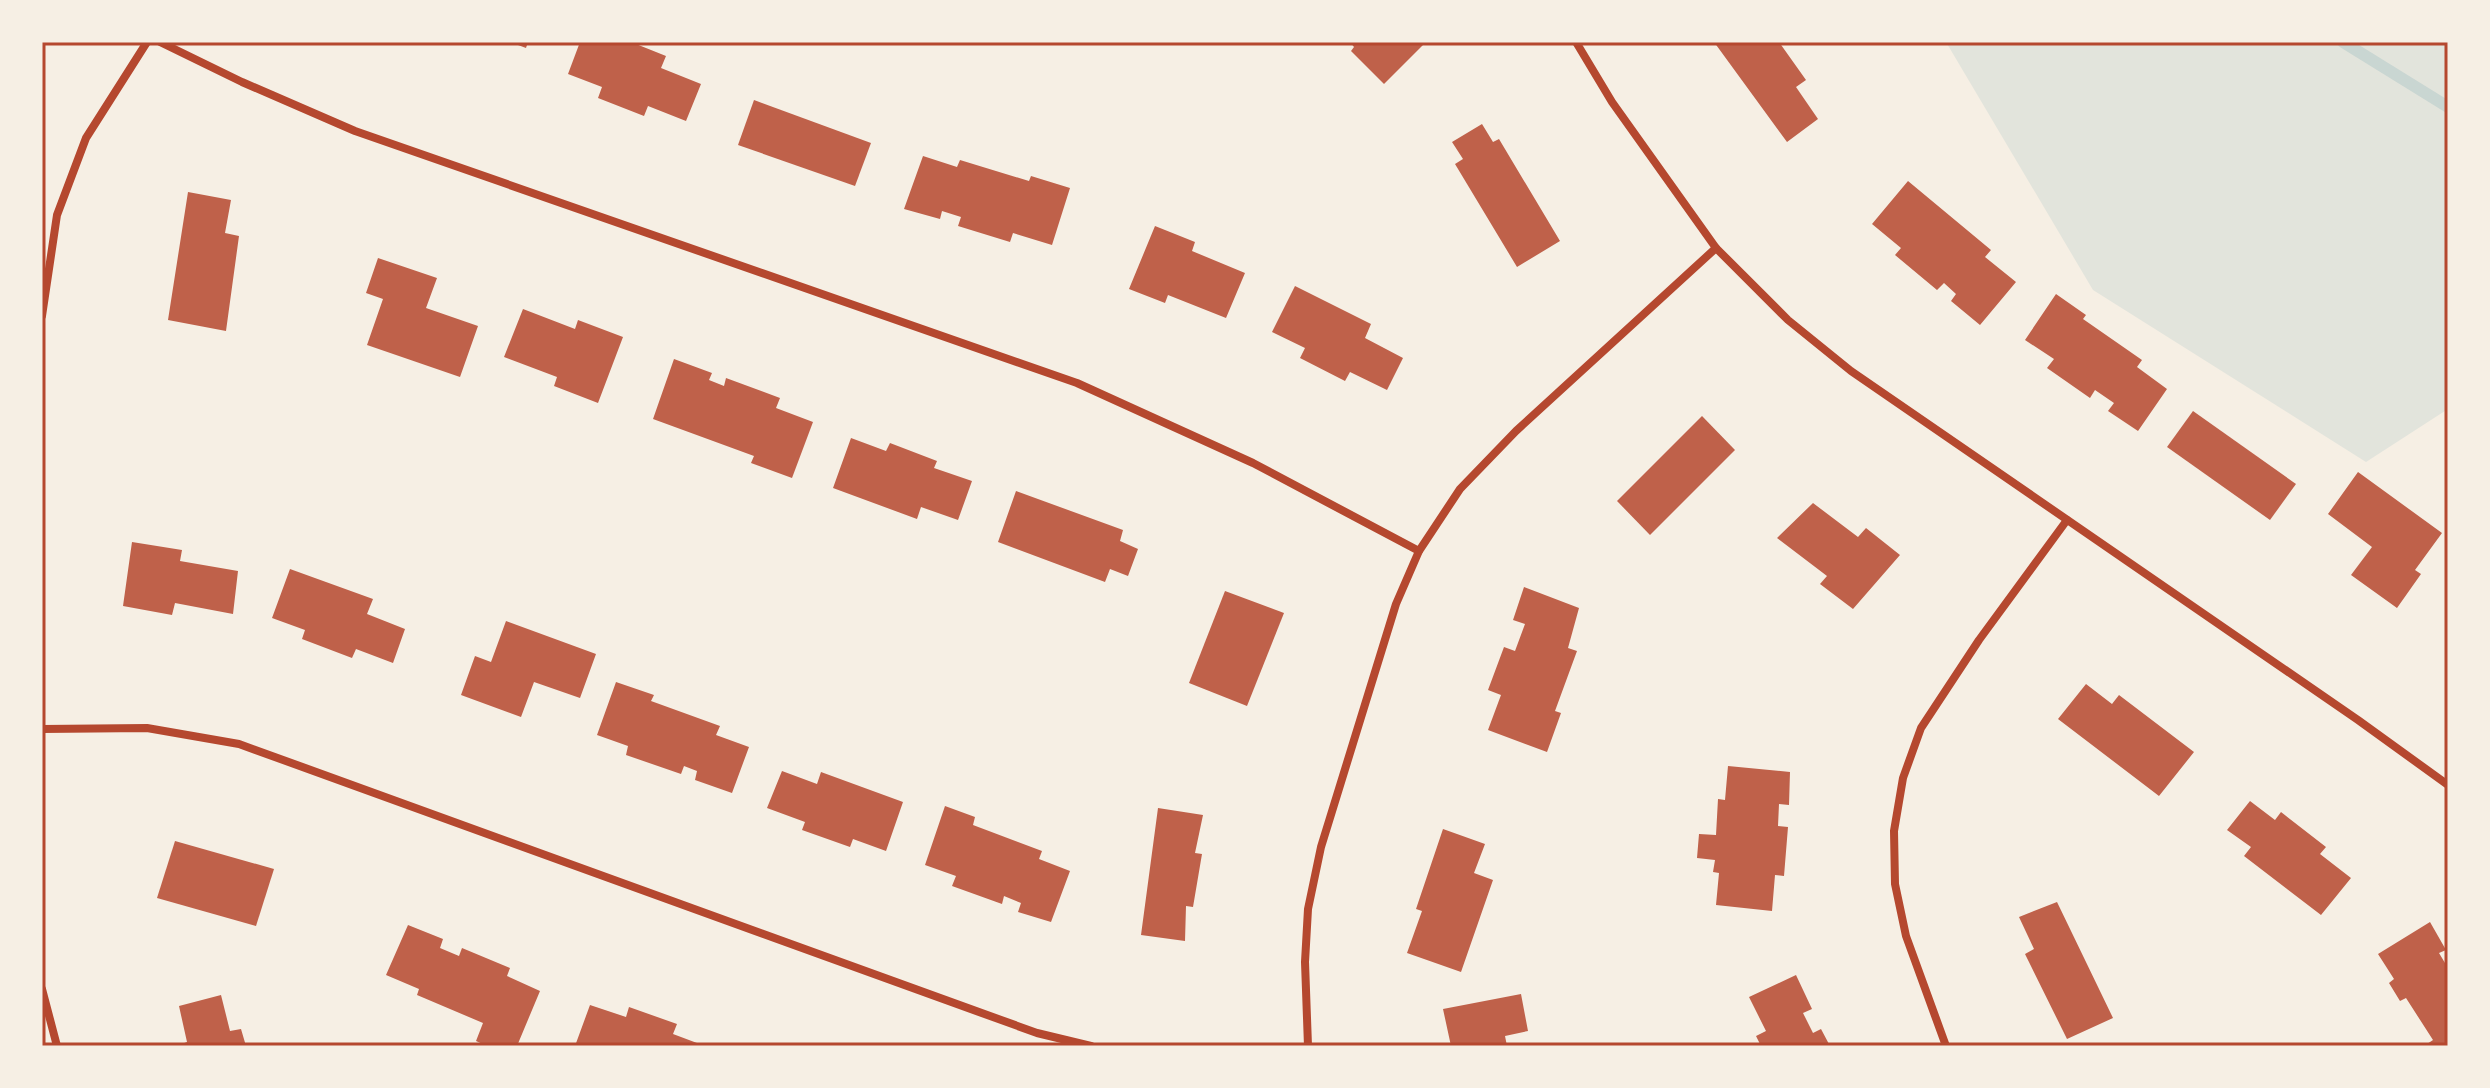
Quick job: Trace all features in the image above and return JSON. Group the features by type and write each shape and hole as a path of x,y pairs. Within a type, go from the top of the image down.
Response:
{"street":[{"path":"42,316 57,215 81,151 86,138 147,42"},
{"path":"160,42 355,131 1077,383 1253,463 1419,551"},
{"path":"1576,42 1612,102 1716,248 1788,320 1851,371 2448,785"},
{"path":"1307,1046 1306,936 1308,909 1321,847 1396,604 1419,551 1460,489 1516,431 1716,248"},
{"path":"1946,1046 1906,936 1895,884 1894,831 1903,778 1921,728 1979,640 2067,520"},
{"path":"42,729 147,728 239,744 1037,1033 1091,1046"},
{"path":"42,989 57,1046"}],"shaded area":[{"path":"1946,42 2448,42 2448,409 2366,462 2093,290"}],"building":[{"path":"510,42 528,42 526,48"},
{"path":"580,42 631,42 666,56 661,68 701,84 686,121 648,106 644,116 598,98 602,87 568,74"},
{"path":"1350,42 1426,42 1384,84 1351,51 1354,47"},
{"path":"1714,42 1779,42 1806,80 1796,87 1818,119 1787,142"},
{"path":"754,100 871,143 855,186 738,145"},
{"path":"1482,124 1493,142 1499,139 1560,241 1517,267 1455,164 1463,159 1452,142"},
{"path":"923,156 957,167 960,160 1029,181 1031,176 1070,188 1052,245 1013,233 1010,242 958,226 961,217 942,211 940,219 904,209"},
{"path":"1908,181 1991,250 1985,257 2016,282 1980,325 1951,301 1956,294 1944,283 1937,290 1895,255 1901,248 1872,224"},
{"path":"188,192 231,200 225,233 239,236 226,331 168,320"},
{"path":"1155,226 1195,242 1192,251 1245,273 1226,318 1168,295 1165,303 1129,289"},
{"path":"378,258 437,278 426,308 478,326 460,377 367,345 383,299 366,293"},
{"path":"1295,286 1371,324 1365,338 1403,358 1387,390 1350,372 1345,381 1300,358 1305,348 1272,332"},
{"path":"2056,294 2086,315 2083,319 2142,360 2137,367 2167,389 2138,431 2108,411 2114,403 2095,390 2090,398 2047,368 2054,359 2025,340"},
{"path":"523,309 575,329 578,320 623,337 598,403 554,386 557,377 504,357"},
{"path":"674,359 712,373 709,380 724,386 726,378 780,398 776,408 813,422 792,478 751,463 754,456 653,419"},
{"path":"2193,411 2296,484 2270,520 2167,447"},
{"path":"1702,416 1735,450 1650,535 1617,501"},
{"path":"851,438 886,451 890,443 937,461 934,468 972,481 958,520 921,507 917,519 833,488"},
{"path":"2358,472 2442,533 2415,570 2421,574 2397,608 2351,575 2372,547 2328,514"},
{"path":"1016,491 1123,530 1120,541 1138,549 1128,576 1110,569 1105,582 998,542"},
{"path":"1813,503 1858,537 1866,528 1900,555 1853,609 1820,584 1827,576 1777,538"},
{"path":"132,542 182,550 180,561 238,571 233,614 175,603 172,615 123,606"},
{"path":"290,569 373,599 367,614 405,629 393,663 356,649 352,658 302,639 305,630 272,618"},
{"path":"1524,587 1579,608 1568,648 1577,651 1555,711 1561,713 1547,752 1488,730 1501,695 1488,690 1504,647 1515,651 1525,624 1513,620"},
{"path":"1225,591 1284,613 1247,706 1189,683"},
{"path":"506,621 596,654 580,698 534,682 521,717 461,695 475,656 491,662"},
{"path":"616,682 654,695 651,701 720,726 716,735 749,747 732,793 695,780 697,771 684,766 681,774 626,755 628,746 597,735"},
{"path":"2086,684 2112,704 2119,695 2194,752 2159,796 2058,719"},
{"path":"1728,766 1790,772 1789,805 1779,804 1778,826 1788,827 1784,876 1775,875 1772,911 1716,905 1719,873 1713,872 1715,860 1697,858 1699,834 1716,835 1718,799 1725,800"},
{"path":"782,771 817,784 821,772 903,802 886,851 853,839 850,847 802,830 805,822 767,808"},
{"path":"2250,801 2275,820 2281,812 2326,847 2320,854 2351,878 2321,915 2244,856 2251,847 2227,830"},
{"path":"945,806 975,817 973,825 1042,851 1039,859 1070,871 1051,922 1018,912 1021,903 1004,896 1002,904 952,886 956,876 925,865"},
{"path":"1158,808 1203,815 1195,853 1202,854 1193,907 1186,906 1185,941 1141,935"},
{"path":"1443,829 1485,844 1474,873 1493,880 1461,972 1407,953 1422,911 1416,909"},
{"path":"175,841 274,869 256,926 157,898"},
{"path":"2057,902 2113,1018 2067,1039 2025,954 2034,949 2019,917"},
{"path":"2430,922 2446,950 2439,953 2448,968 2448,1046 2427,1044 2433,1040 2406,998 2400,1001 2389,983 2394,979 2378,954"},
{"path":"408,925 443,939 440,948 459,956 462,948 510,968 507,976 540,991 517,1046 487,1046 476,1041 483,1023 417,995 419,989 386,975"},
{"path":"1796,975 1812,1009 1803,1013 1813,1033 1821,1029 1830,1046 1761,1046 1756,1036 1766,1031 1749,997"},
{"path":"1521,994 1528,1031 1505,1036 1507,1046 1451,1046 1443,1009"},
{"path":"221,995 230,1031 241,1029 246,1046 176,1046 187,1042 179,1006"},
{"path":"590,1005 626,1017 629,1007 677,1024 673,1034 705,1046 575,1046"}],"waterway":[{"path":"2343,42 2448,107"}]}
